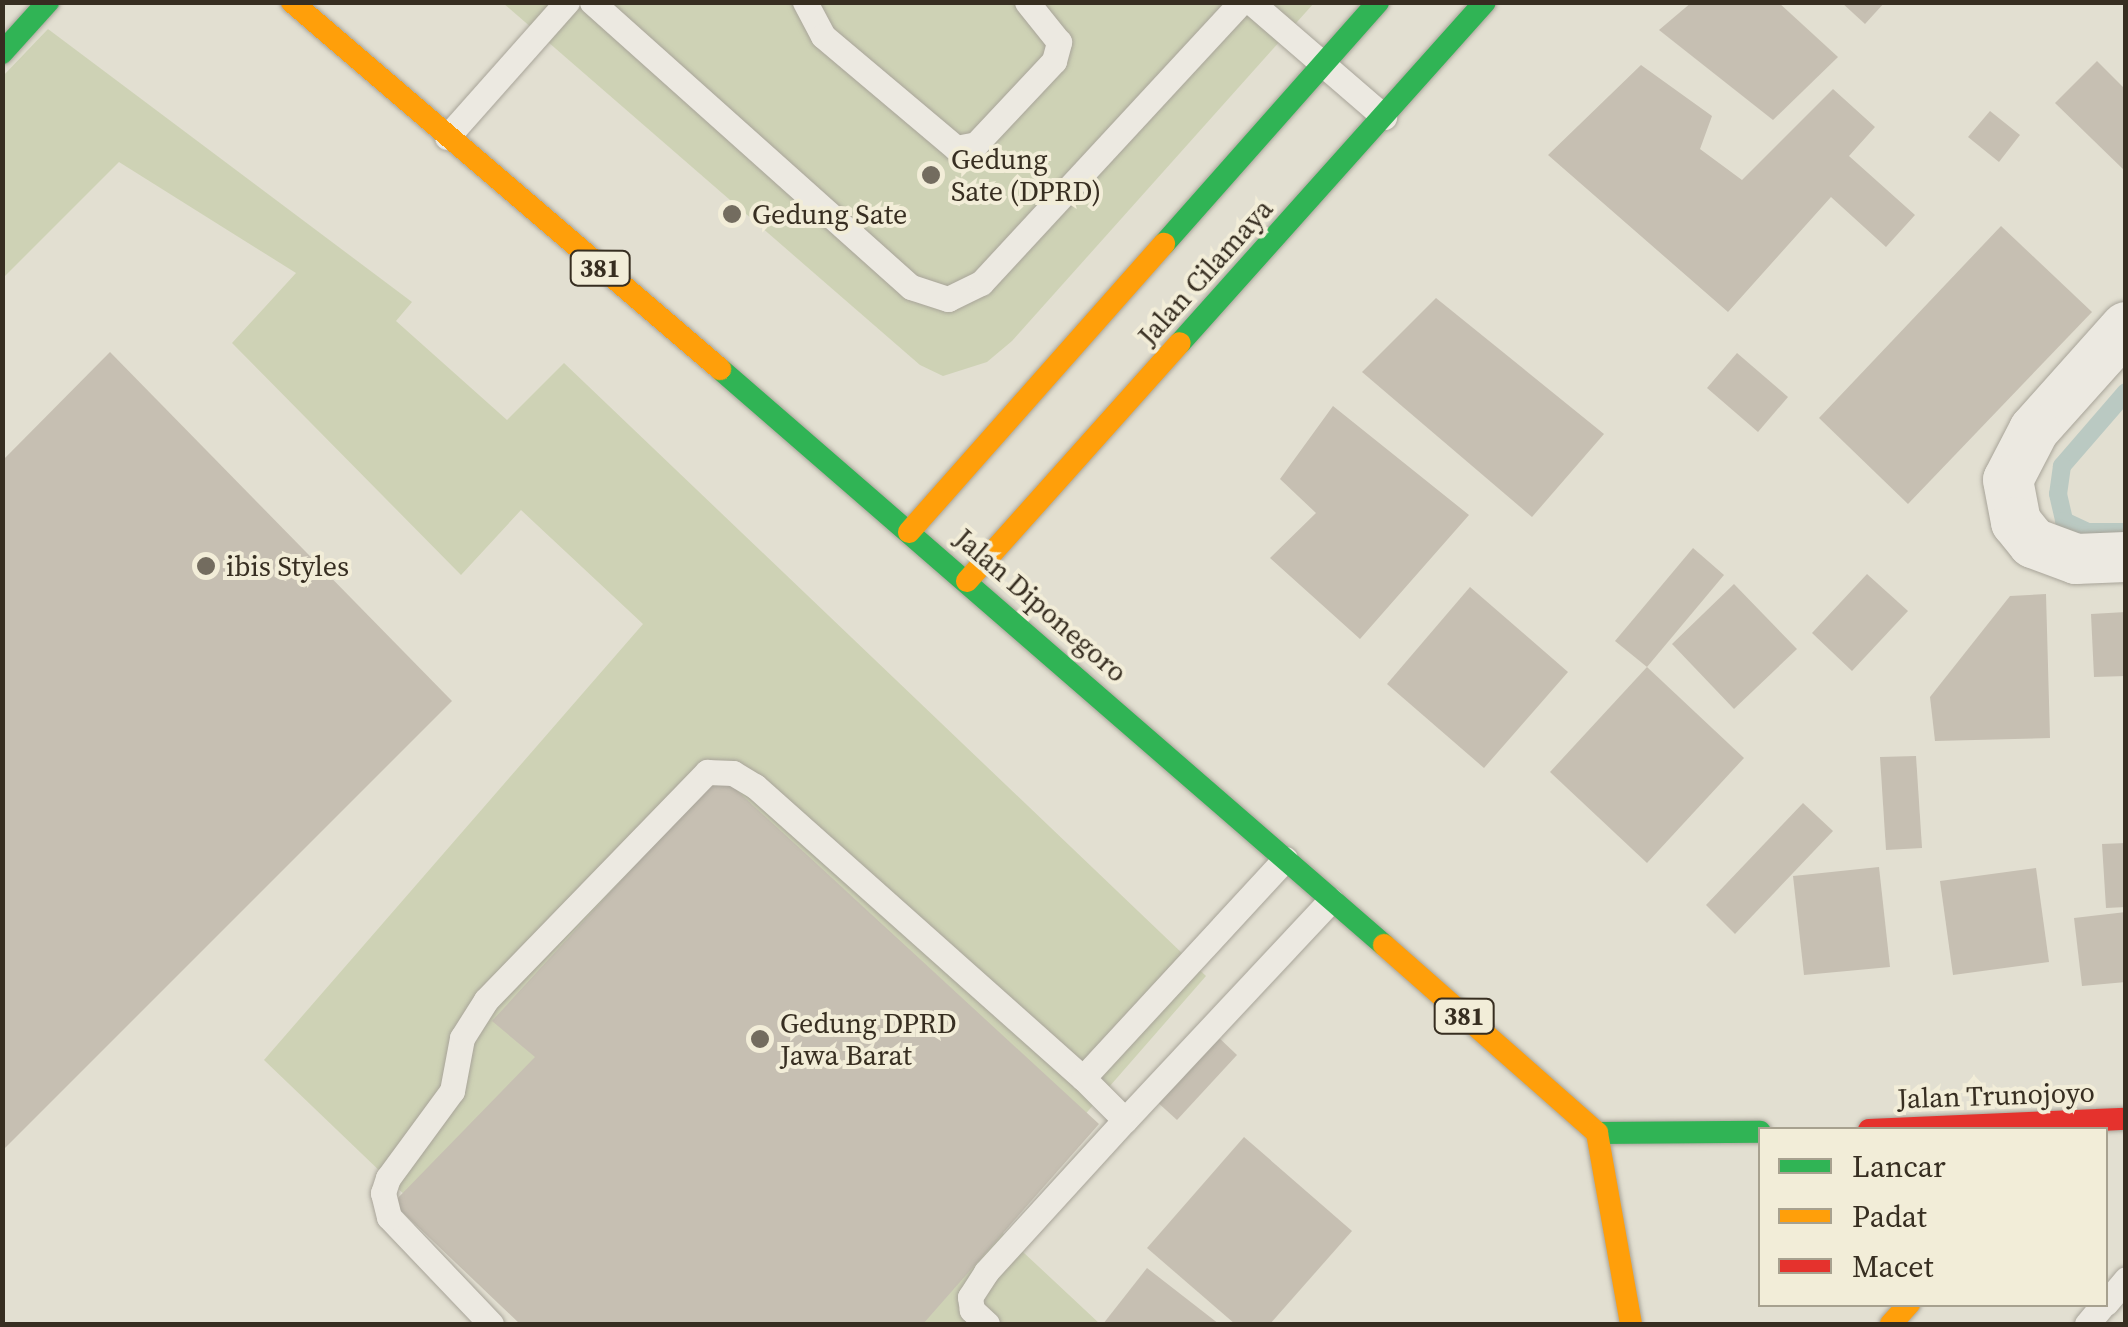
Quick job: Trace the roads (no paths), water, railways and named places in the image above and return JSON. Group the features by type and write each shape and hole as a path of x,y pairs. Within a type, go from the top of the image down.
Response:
{"main road":[{"path":"2,52 48,2"},
{"name":"Jalan Diponegoro","path":"292,2 968,581 1597,1133"},
{"name":"Jalan Cilamaya","path":"909,532 1378,2"},
{"name":"Jalan Cilamaya","path":"968,581 1485,2"},
{"name":"Jalan Trunojoyo","path":"2068,1127 2126,1119"},
{"path":"1631,1324 1597,1133 1758,1132"}],"street":[{"path":"2126,327 2034,430 2008,480 2016,522 2033,543 2076,559 2126,557"}],"lane":[{"path":"447,137 566,2"},
{"path":"592,2 911,287 948,299 981,283 1240,2"},
{"path":"805,2 823,36 956,148 976,144 1054,62 1059,42 1051,24 1027,2"},
{"path":"1251,2 1384,117"},
{"path":"491,1324 388,1216 382,1193 388,1178 452,1091 462,1038 486,1000 707,772 734,772 755,786 1084,1078 1124,1120"},
{"path":"1084,1078 1285,859"},
{"path":"986,1324 972,1310 970,1298 986,1272 1331,900"},
{"path":"2108,1300 2126,1279"}],"waterway":[{"path":"2126,392 2062,466 2058,494 2064,521 2088,532 2126,532"}],"place":[{"name":"Gedung Sate (DPRD)","path":"931,175"},
{"name":"Gedung Sate","path":"732,214"},
{"name":"ibis Styles","path":"206,566"},
{"name":"Gedung DPRD Jawa Barat","path":"760,1039"}]}
